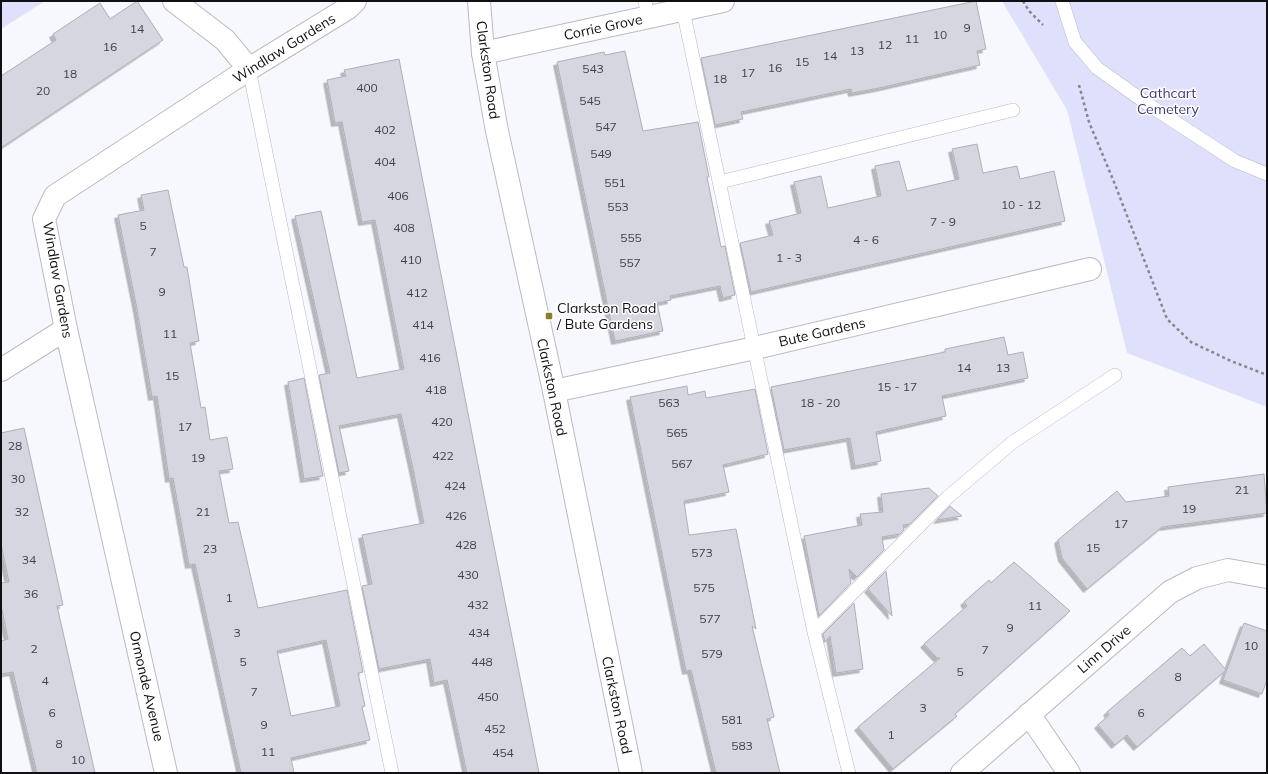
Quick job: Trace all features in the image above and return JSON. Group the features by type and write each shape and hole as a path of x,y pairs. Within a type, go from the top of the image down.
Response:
{"street":[{"path":"174,1 225,40 249,69"},
{"name":"Windlaw Gardens","path":"127,598 66,329 44,219 55,196 249,69 348,8 355,1"},
{"name":"Clarkston Road","path":"480,1 483,53 497,131 554,391 631,773"},
{"name":"Corrie Grove","path":"483,53 646,9 683,10 723,1"},
{"name":"Bute Gardens","path":"554,391 755,348 1090,269"},
{"path":"1,370 66,329"},
{"name":"Linn Drive","path":"962,773 1170,592 1197,578 1228,570 1267,577"},
{"name":"Ormonde Avenue","path":"127,598 166,773"},
{"path":"1029,714 1070,773"}],"lane":[{"path":"1062,1 1074,42 1097,68 1148,105 1235,161 1267,174"},
{"path":"683,10 814,632 849,773"},
{"path":"249,69 392,773"},
{"path":"720,182 1013,110"},
{"path":"814,632 954,492 1013,442 1115,375"}],"path":[{"path":"1023,1 1030,11 1050,31 1074,42 1077,74 1089,122 1167,319 1191,342 1231,361 1267,375"}],"green space":[{"path":"1,1 45,1 1,29"},
{"name":"Cathcart Cemetery","path":"1002,1 1267,1 1267,407 1127,353 1067,110"}],"building":[{"path":"137,1 163,40 1,148 1,76 56,40 53,34 100,3 110,19"},
{"path":"976,1 986,49 977,51 980,65 879,88 852,93 851,89 741,112 743,119 715,125 701,58"},
{"path":"625,51 643,131 698,122 721,247 725,246 735,295 723,298 720,286 670,296 671,300 657,303 663,331 615,341 557,62 604,52 605,55"},
{"path":"399,59 539,773 467,773 447,680 434,683 430,659 379,669 362,586 372,584 362,535 424,523 413,469 401,414 339,426 349,471 339,473 319,375 330,373 295,216 321,211 357,378 404,369 375,220 362,222 342,122 335,123 327,80 346,76 344,70"},
{"path":"977,144 983,173 1017,166 1020,179 1054,171 1065,221 751,292 740,243 773,235 769,221 801,213 794,182 821,176 828,208 881,196 875,166 899,161 907,191 959,179 952,149"},
{"path":"168,190 184,267 187,267 199,341 190,343 201,408 205,407 210,440 227,437 233,469 219,471 229,523 238,522 258,608 347,590 363,672 358,673 365,706 362,707 370,740 291,758 294,773 241,773 195,564 189,565 173,478 169,479 157,396 152,397 137,309 118,215 144,210 141,195","holes":["326,640 340,706 291,716 277,651"]},
{"path":"1004,337 1008,355 1023,352 1028,378 942,396 946,416 876,432 881,461 855,466 850,438 784,450 771,387 945,352 945,349"},
{"path":"304,378 323,476 304,479 288,382"},
{"path":"687,386 688,395 705,391 706,398 755,389 768,454 723,465 729,492 684,501 689,535 736,529 756,629 752,626 774,717 767,719 780,773 716,773 691,670 686,671 630,397"},
{"path":"24,428 63,605 57,606 95,773 37,773 13,672 1,674 1,641 8,639 1,605 1,583 9,582 1,544 1,433"},
{"path":"1264,474 1267,513 1162,527 1087,589 1062,558 1058,540 1117,491 1126,502 1169,496 1168,487"},
{"path":"929,488 938,496 910,524 903,525 904,530 900,534 882,537 884,550 857,577 849,569 851,583 819,616 804,536 862,525 860,514 883,512 881,494"},
{"path":"950,506 962,516 937,520"},
{"path":"1014,562 1070,611 955,714 957,716 893,769 858,727 940,658 937,658 924,644 967,606 964,602 989,580 991,583"},
{"path":"886,571 892,616 868,589"},
{"path":"854,603 863,669 836,673 830,636 825,642 823,634"},
{"path":"1244,623 1267,631 1267,680 1262,694 1223,680"},
{"path":"1204,644 1226,670 1137,747 1127,735 1115,745 1098,725 1109,715 1107,712 1182,648 1190,656"}],"place":[{"name":"Clarkston Road / Bute Gardens","path":"549,316"}]}
